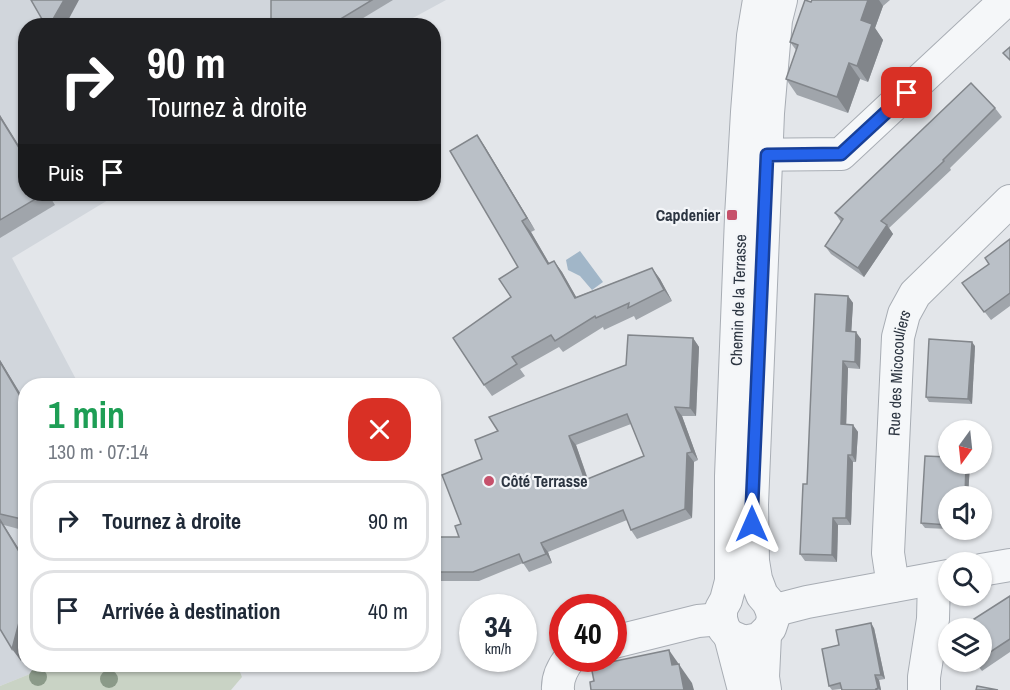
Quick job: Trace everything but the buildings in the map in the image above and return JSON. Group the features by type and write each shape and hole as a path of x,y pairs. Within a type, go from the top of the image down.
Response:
{"street":[{"name":"Chemin de la Terrasse","path":"759,0 753,36 747,112 756,155 753,561 766,613 765,690"},
{"name":"Chemin de la Terrasse","path":"744,690 726,619 731,581 730,476 756,155 768,113 776,20 781,0"},
{"path":"756,155 841,154 1006,0"},
{"name":"Rue des Micocouliers","path":"893,586 888,542 898,337 904,314 915,294 1010,201"},
{"path":"992,568 1010,565"},
{"path":"766,613 807,602 938,578"},
{"path":"743,590 752,591 766,613 759,639 744,642 726,619 733,594 743,590"},
{"path":"924,690 924,677 938,593"},
{"path":"627,639 698,621 726,619"},
{"path":"558,690 561,672"}],"shaded area":[{"path":"0,0 446,0 413,18 18,18 18,201 106,201 12,258 75,378 18,378 18,672 35,672 0,686"}],"green space":[{"path":"35,672 240,672 242,677 231,690 0,690 0,686"}],"water":[{"path":"580,251 603,282 592,290 580,276 568,270 566,260"}],"place":[{"name":"Capdenier","path":"732,215"},
{"name":"Côté Terrasse","path":"489,481"}],"route":[{"path":"752,524 767,155 841,154 907,93"}]}
